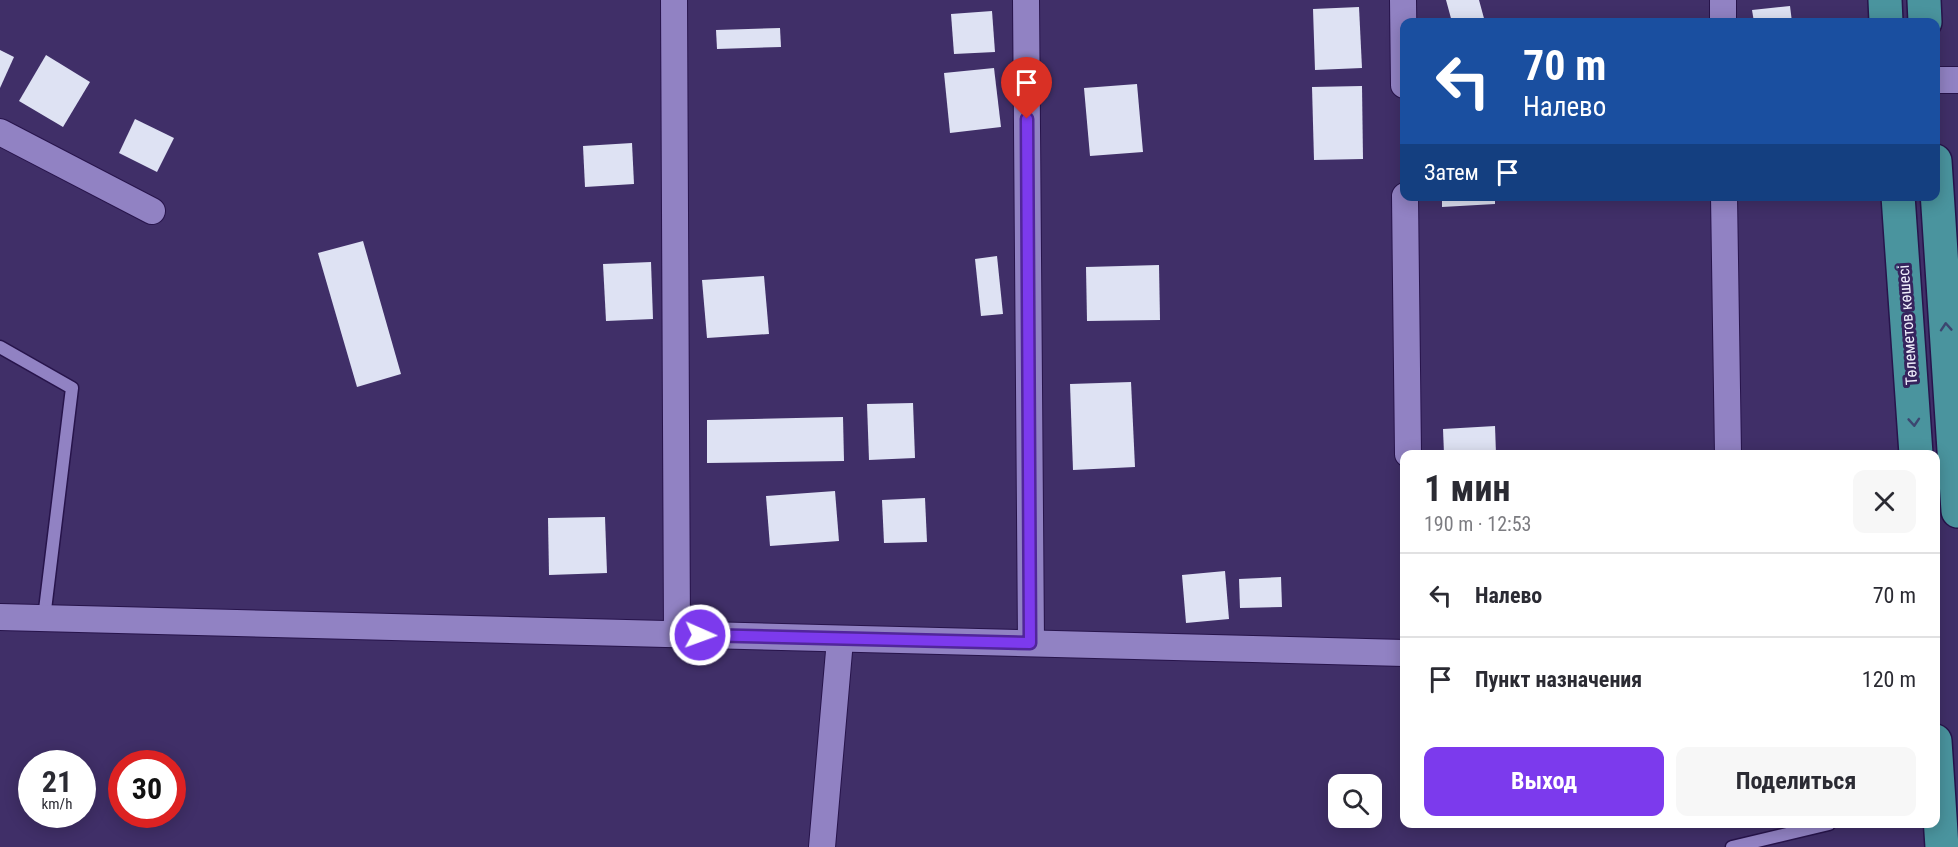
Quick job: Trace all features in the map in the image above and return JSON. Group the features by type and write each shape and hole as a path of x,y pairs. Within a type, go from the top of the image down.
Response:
{"main road":[{"path":"1885,0 1886,18"},
{"path":"1924,0 1925,18"},
{"name":"Төлеметов көшесі","path":"1898,201 1916,450"},
{"path":"1938,201 1958,511"}],"street":[{"path":"674,0 677,634"},
{"path":"1026,0 1030,643"},
{"path":"1403,0 1403,18"},
{"path":"1723,0 1723,18"},
{"path":"1940,80 1958,80"},
{"path":"0,132 152,211"},
{"path":"1405,201 1408,450"},
{"path":"1724,201 1728,450"},
{"path":"0,617 840,640 1400,652"},
{"path":"822,847 840,640"}],"lane":[{"path":"0,347 72,388 44,618"},
{"path":"1732,847 1812,828"}],"building":[{"path":"1446,0 1479,0 1484,18 1451,18"},
{"path":"1790,6 1792,18 1753,18 1752,10"},
{"path":"1359,7 1362,68 1315,70 1313,9"},
{"path":"992,11 995,52 954,54 951,14"},
{"path":"780,28 781,47 717,49 716,30"},
{"path":"0,50 14,57 0,88"},
{"path":"46,55 90,82 63,127 19,101"},
{"path":"994,68 1001,127 950,133 944,73"},
{"path":"1137,84 1143,152 1090,156 1084,88"},
{"path":"1362,86 1363,159 1314,160 1312,87"},
{"path":"135,119 174,138 157,172 119,153"},
{"path":"632,143 634,184 585,187 583,146"},
{"path":"1442,201 1495,201 1495,204 1442,207"},
{"path":"363,241 401,374 357,387 318,253"},
{"path":"997,256 1003,314 981,316 975,259"},
{"path":"651,262 653,319 606,321 603,264"},
{"path":"1159,265 1160,320 1087,321 1086,267"},
{"path":"764,276 769,334 707,338 702,280"},
{"path":"1131,382 1135,467 1073,470 1070,384"},
{"path":"913,403 915,458 869,460 867,404"},
{"path":"843,417 844,461 707,463 707,420"},
{"path":"1495,426 1496,450 1444,450 1443,429"},
{"path":"835,491 839,541 770,546 766,496"},
{"path":"925,498 927,542 884,543 882,500"},
{"path":"605,517 607,573 549,575 548,518"},
{"path":"1225,571 1229,619 1186,623 1182,575"},
{"path":"1281,577 1282,607 1240,608 1239,579"}],"route":[{"path":"700,635 1030,643 1027,119"}]}
